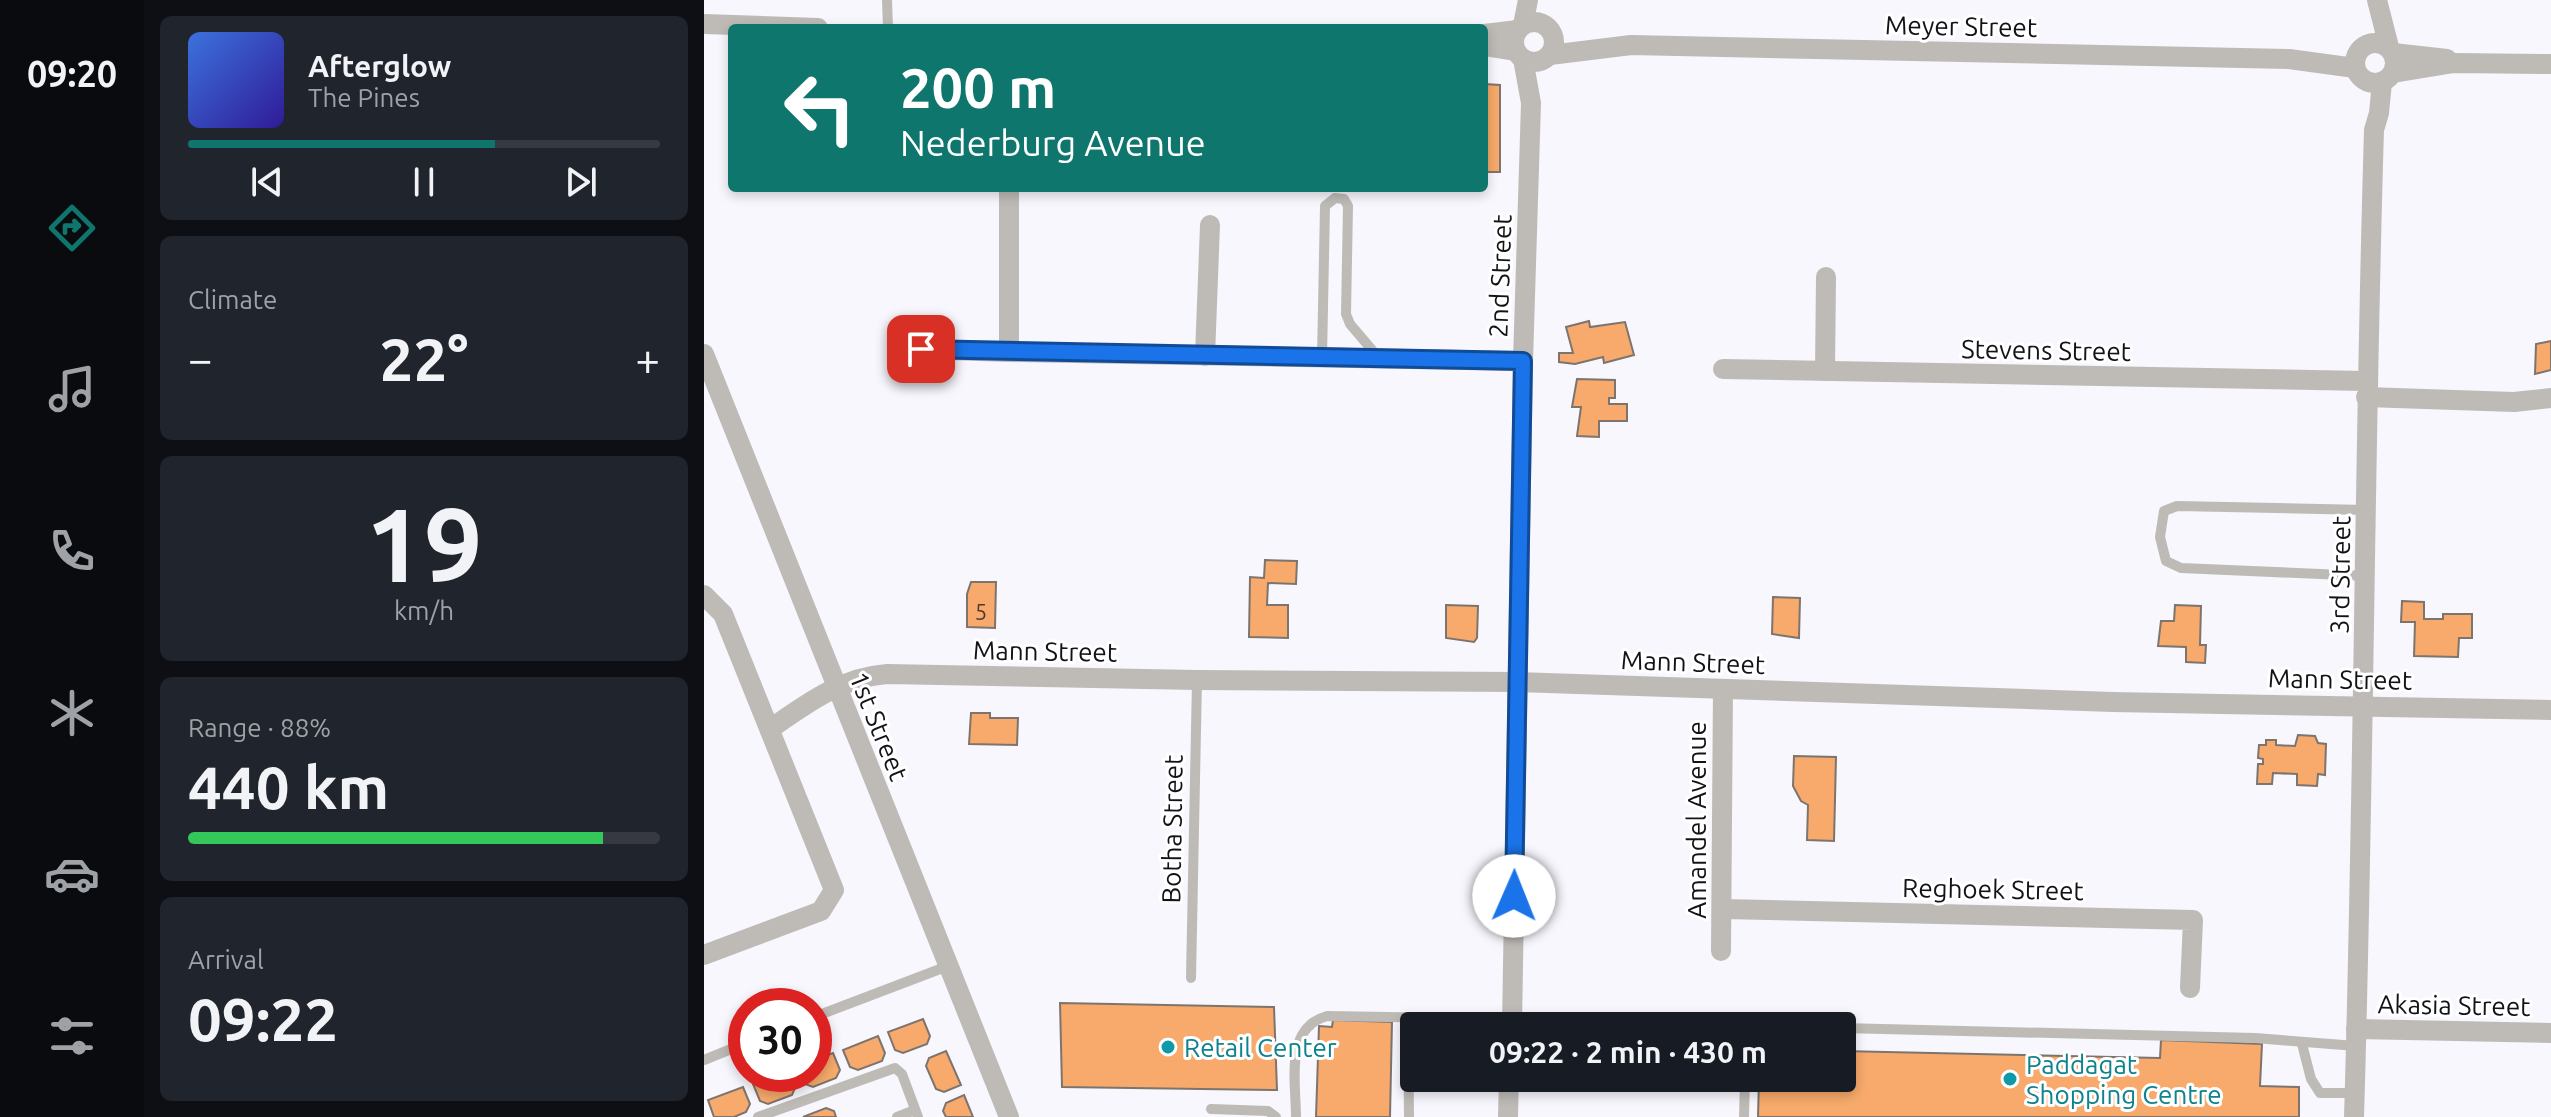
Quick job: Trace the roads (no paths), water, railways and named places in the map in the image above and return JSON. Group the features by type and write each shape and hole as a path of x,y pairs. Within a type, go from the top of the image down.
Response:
{"street":[{"name":"2nd Street","path":"1512,1012 1523,361 1531,103 1528,0"},
{"path":"1529,47 1555,45 1541,0"},
{"name":"Meyer Street","path":"1529,47 1530,22 1549,29 1631,45"},
{"path":"704,24 728,25"},
{"name":"Meyer Street","path":"1488,35 1529,47"},
{"name":"Meyer Street","path":"1488,46 1631,45 2551,64"},
{"name":"3rd Street","path":"2354,1117 2364,705 2366,389 2375,62"},
{"path":"1009,192 1009,352"},
{"path":"1205,356 1210,225"},
{"path":"1825,371 1826,277"},
{"path":"921,349 1523,361"},
{"name":"1st Street","path":"704,354 1009,1117"},
{"name":"Stevens Street","path":"1723,369 2366,389 2514,402 2551,398"},
{"path":"704,595 723,614 834,890 821,911 704,955"},
{"name":"Mann Street","path":"770,729 835,687 865,675 887,674 1518,682 2113,702 2551,710"},
{"name":"Amandel Avenue","path":"1721,951 1723,689"},
{"name":"Reghoek Street","path":"1723,909 2193,920 2190,988"},
{"name":"Akasia Street","path":"2356,1037 2551,1033"},
{"path":"1508,1117 1509,1092"}],"lane":[{"path":"887,0 888,24"},
{"path":"1322,358 1325,206 1332,198 1340,198 1348,206 1347,318 1380,359"},
{"path":"2366,576 2181,568 2166,561 2160,537 2164,511 2177,506 2367,510"},
{"name":"Botha Street","path":"1191,978 1197,680"},
{"path":"832,1010 948,966"},
{"path":"1296,1117 1297,1048 1300,1034 1313,1020 1327,1016 1400,1017"},
{"path":"1856,1028 2255,1038 2302,1044 2356,1037"},
{"path":"2302,1044 2311,1079 2320,1093 2354,1093"},
{"path":"704,1060 728,1050"},
{"path":"758,1117 895,1068 902,1074 916,1114 897,1117"},
{"path":"1409,1092 1409,1117"},
{"path":"1744,1117 1745,1092"},
{"path":"1211,1109 1268,1111 1276,1117"}],"place":[{"name":"Retail Center","path":"1168,1047"},
{"name":"Paddagat Shopping Centre","path":"2010,1079"}]}
